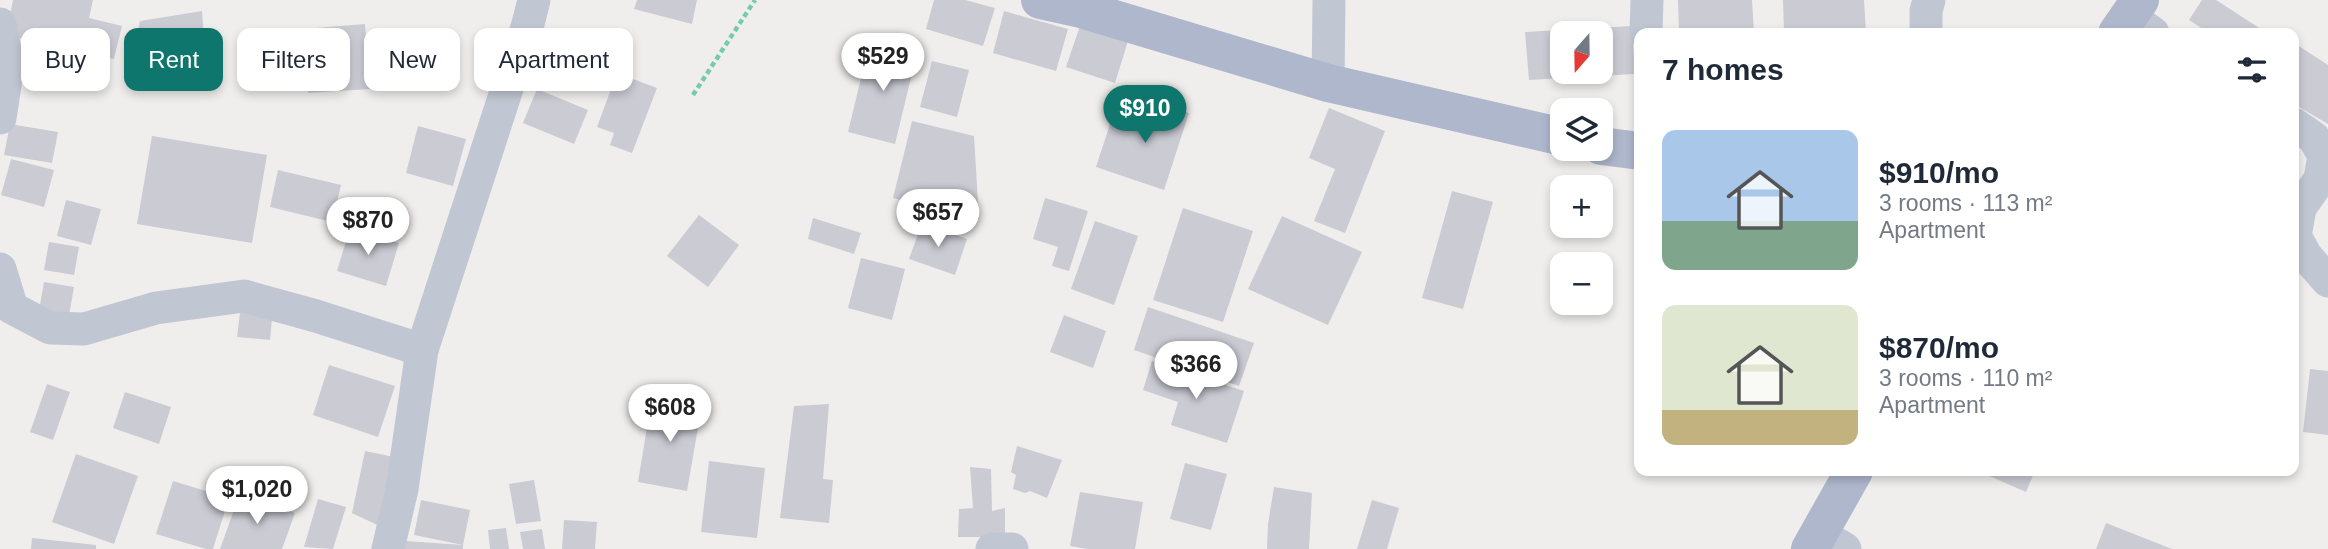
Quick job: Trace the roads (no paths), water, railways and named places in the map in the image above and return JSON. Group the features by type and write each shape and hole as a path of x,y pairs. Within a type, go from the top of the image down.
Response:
{"main road":[{"path":"1041,0 1081,9 1328,82 1550,134"},
{"path":"1613,148 1634,150"},
{"path":"1825,544 1852,476"}],"street":[{"path":"388,549 402,489 422,350 534,0"},
{"path":"1328,82 1329,0"},
{"path":"1646,28 1647,0"},
{"path":"1926,28 1929,0"},
{"path":"0,24 8,66 0,118"},
{"path":"2299,128 2314,138 2324,156 2320,179 2299,214"},
{"path":"2299,243 2306,256 2328,281"},
{"path":"0,269 12,309 50,328 84,329 156,308 244,296 422,350"},
{"path":"992,549 1012,549"}]}
